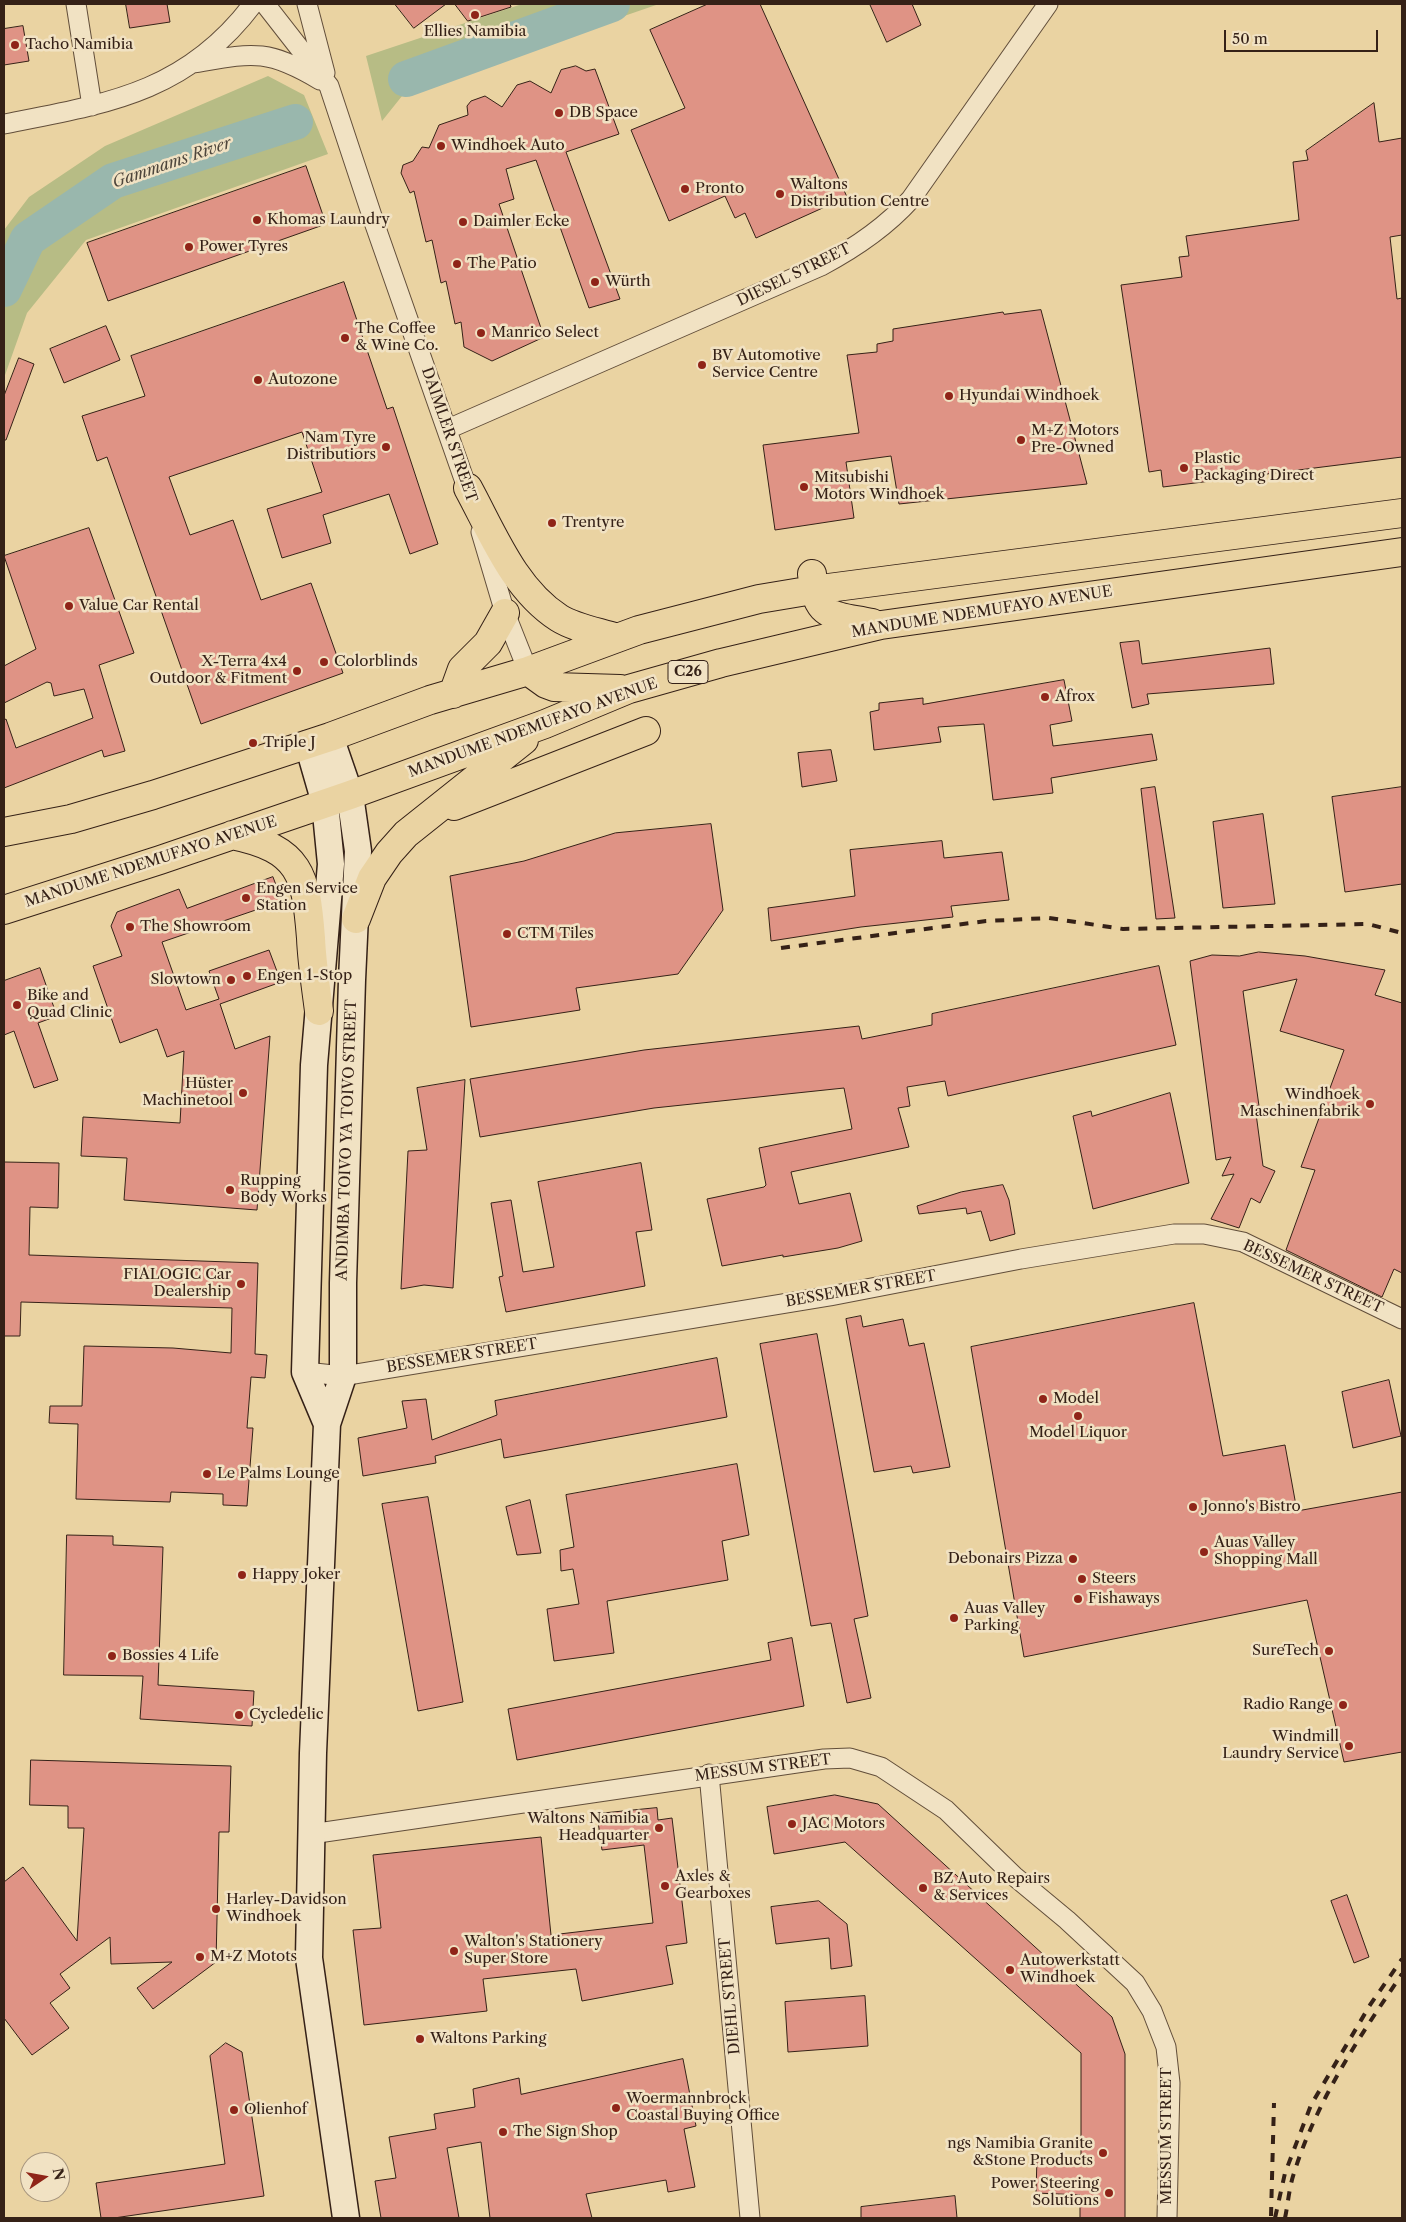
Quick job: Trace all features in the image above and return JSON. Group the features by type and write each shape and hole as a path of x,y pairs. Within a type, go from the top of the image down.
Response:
{"main road":[{"path":"468,488 508,562 534,598 561,619 617,638"},
{"path":"4,832 71,819 528,671 617,638 685,617 759,600 812,581 1402,513"},
{"name":"MANDUME NDEMUFAYO AVENUE","path":"4,910 160,860 337,799 545,724 629,689 721,663 881,624 1402,552"},
{"path":"812,581 818,604 828,614 881,624"},
{"path":"453,694 457,678 462,669 488,642 505,613"},
{"path":"528,671 546,684 554,687 629,689"},
{"path":"356,919 372,878 389,853 426,817 545,724"},
{"path":"426,817 646,731"},
{"path":"232,835 254,839 273,848 290,861 301,876 308,899 312,963 319,1011"}],"street":[{"path":"76,4 92,106"},
{"path":"4,124 92,106 123,98 157,85 194,64 234,29 253,4"},
{"name":"DAIMLER STREET","path":"265,4 329,86"},
{"name":"DAIMLER STREET","path":"307,4 329,86 375,225 468,488 505,613 528,671"},
{"name":"DIESEL STREET","path":"448,429 820,266 891,222 912,199 1048,4"},
{"path":"194,64 247,54 267,56 288,62 329,86"},
{"name":"ANDIMBA TOIVO YA TOIVO STREET","path":"319,740 337,799 358,851 352,980 343,1283 343,1376 328,1424 311,1834 309,1958 346,2218"},
{"name":"ANDIMBA TOIVO YA TOIVO STREET","path":"328,1424 305,1372 314,1065 337,799"},
{"name":"BESSEMER STREET","path":"305,1372 343,1376 830,1296 1021,1259 1174,1234 1204,1234 1243,1242 1402,1319"},
{"name":"MESSUM STREET","path":"311,1834 709,1774 824,1759 850,1758 881,1767 946,1810 1014,1876 1067,1920 1134,1983 1152,2011 1166,2047 1170,2083 1167,2218"},
{"name":"DIEHL STREET","path":"709,1774 750,2218"}],"green space":[{"path":"522,4 659,4 406,91 382,121 366,56"},
{"path":"268,76 304,95 328,154 86,240 27,313 4,378 4,230 29,197 105,146"}],"building":[{"path":"126,4 167,4 170,22 130,28"},
{"path":"395,4 446,4 414,28"},
{"name":"Ellies Namibia","path":"455,4 510,4 511,7 468,21"},
{"path":"708,4 760,4 847,197 756,238 745,213 735,218 725,196 669,221 631,130 685,108 650,30"},
{"path":"870,4 912,4 921,25 887,42"},
{"name":"Tacho Namibia","path":"23,26 29,61 4,65 4,29"},
{"name":"Daimler Ecke","path":"576,66 586,71 595,69 619,134 566,152 620,299 589,308 536,160 506,169 514,199 499,204 544,337 492,361 464,347 461,322 455,324 446,281 441,283 432,240 426,242 414,191 410,193 401,173 403,165 413,161 422,147 429,148 439,125 468,115 467,106 471,101 485,96 502,107 517,85 530,81 551,93 561,70"},
{"path":"1374,103 1379,142 1402,138 1402,235 1390,237 1397,299 1402,298 1402,457 1163,487 1161,470 1149,472 1121,285 1182,277 1179,257 1189,256 1186,236 1299,220 1293,162 1308,160 1306,151"},
{"path":"306,166 326,224 108,301 87,243"},
{"path":"344,282 387,409 393,407 438,544 410,554 389,494 323,515 331,543 282,558 267,509 322,492 302,432 169,477 190,535 233,520 261,600 311,583 343,673 201,724 107,457 97,461 82,416 145,396 131,356"},
{"path":"1041,310 1087,484 899,504 891,456 846,462 854,518 775,530 763,445 859,433 847,355 877,352 877,344 893,341 893,329 1003,312 1004,314"},
{"path":"106,326 120,360 64,383 50,349"},
{"path":"19,358 34,364 6,440 4,440 4,396"},
{"name":"Value Car Rental","path":"89,528 134,653 99,665 125,751 104,757 102,750 4,788 4,720 6,719 16,748 93,718 84,689 54,696 51,683 47,682 4,703 4,666 36,649 4,556"},
{"path":"1139,641 1142,664 1270,648 1274,684 1147,694 1149,704 1132,708 1120,643"},
{"path":"1064,680 1072,721 1050,725 1053,746 1152,734 1157,760 1051,778 1053,793 993,800 984,724 938,727 941,742 874,750 870,712 879,710 879,703 923,698 923,704"},
{"path":"831,750 837,781 802,787 798,753"},
{"path":"1155,787 1175,918 1156,919 1141,789"},
{"path":"1402,787 1402,884 1345,892 1332,797"},
{"path":"1263,814 1275,904 1223,908 1213,822"},
{"path":"711,824 723,910 678,974 576,988 580,1010 471,1027 450,876 524,861 615,833"},
{"path":"942,841 944,858 1002,852 1009,900 951,906 953,917 861,927 771,941 768,908 855,896 850,850"},
{"path":"273,877 282,901 162,942 186,1010 219,999 209,971 269,950 281,982 220,1004 235,1049 270,1036 257,1210 124,1200 127,1158 81,1156 83,1117 180,1123 184,1051 167,1057 157,1029 120,1043 93,966 122,956 111,926 117,912 179,889 187,908"},
{"path":"1259,952 1305,956 1385,970 1375,995 1402,1003 1402,1273 1394,1269 1382,1297 1286,1250 1315,1170 1301,1167 1344,1050 1280,1031 1297,979 1243,991 1259,1106 1255,1106 1263,1166 1275,1171 1260,1203 1251,1198 1239,1228 1211,1219 1234,1174 1222,1176 1231,1157 1216,1160 1190,961 1212,955 1239,956"},
{"path":"1159,966 1176,1045 948,1096 945,1081 907,1087 910,1106 898,1108 909,1147 791,1172 799,1204 850,1193 862,1241 838,1248 783,1257 783,1255 722,1266 707,1199 764,1187 766,1185 759,1148 852,1129 844,1088 654,1108 480,1137 470,1079 644,1050 859,1026 862,1039 932,1025 932,1014"},
{"path":"40,968 57,1016 38,1023 58,1080 34,1088 14,1031 4,1035 4,981"},
{"path":"465,1080 453,1288 424,1285 401,1289 408,1151 427,1150 417,1088"},
{"path":"1170,1093 1189,1183 1093,1209 1073,1116 1091,1111 1092,1116"},
{"path":"4,1162 59,1163 58,1208 30,1207 29,1255 258,1263 255,1354 267,1355 265,1378 251,1377 247,1428 253,1428 247,1506 223,1505 223,1494 171,1492 170,1502 76,1499 78,1424 49,1423 50,1406 82,1406 84,1346 173,1348 231,1353 232,1308 21,1302 20,1336 4,1336"},
{"path":"641,1163 652,1230 636,1232 645,1286 506,1312 499,1277 503,1276 491,1203 511,1200 523,1272 554,1267 538,1182"},
{"path":"1003,1185 1009,1200 1015,1234 990,1241 981,1211 967,1214 966,1208 919,1214 917,1206 961,1192"},
{"name":"Auas Valley Shopping Mall","path":"1194,1303 1223,1456 1285,1445 1297,1511 1402,1492 1402,1752 1344,1762 1307,1600 1024,1657 971,1347"},
{"path":"861,1316 863,1327 903,1319 909,1346 924,1343 950,1467 913,1473 911,1466 874,1472 846,1319"},
{"path":"817,1334 868,1616 854,1619 871,1698 847,1703 831,1623 811,1626 760,1344"},
{"path":"717,1358 727,1417 504,1458 501,1439 435,1456 436,1463 363,1476 358,1438 407,1428 402,1401 426,1399 432,1440 497,1415 495,1401"},
{"path":"1389,1380 1401,1436 1353,1448 1342,1392"},
{"path":"737,1464 749,1535 722,1541 728,1580 607,1601 614,1653 554,1661 547,1609 579,1604 573,1569 561,1571 560,1550 574,1547 566,1495"},
{"path":"428,1497 463,1702 418,1711 382,1504"},
{"path":"530,1500 541,1553 517,1555 506,1507"},
{"path":"67,1535 113,1536 113,1545 163,1547 158,1685 254,1691 252,1726 140,1719 143,1676 64,1675"},
{"path":"792,1638 804,1706 517,1760 508,1709 771,1660 768,1643"},
{"path":"31,1760 231,1766 229,1832 219,1832 216,1962 153,2009 137,1988 172,1962 111,1964 110,1937 60,1974 70,1988 50,2003 69,2028 32,2055 4,2018 4,1882 23,1867 77,1941 84,1828 68,1828 68,1806 30,1805"},
{"path":"835,1795 878,1804 1112,2017 1125,2054 1125,2218 1080,2218 1080,2195 1036,2193 1037,2157 1081,2158 1081,2053 845,1842 774,1854 767,1807"},
{"name":"Walton's Stationery Super Store","path":"657,1808 658,1820 672,1818 687,1943 666,1946 673,1984 582,2001 576,1969 483,1979 487,2011 364,2025 353,1930 381,1928 373,1855 541,1837 551,1935 653,1923 644,1845 602,1850 597,1814"},
{"path":"1347,1895 1369,1957 1354,1963 1331,1901"},
{"path":"819,1901 847,1924 852,1966 831,1969 829,1938 776,1944 771,1907"},
{"path":"865,1996 868,2046 788,2052 785,2002"},
{"name":"Olienhof","path":"226,2043 242,2052 264,2196 114,2218 101,2218 96,2183 225,2164 210,2056"},
{"path":"683,2059 696,2126 684,2129 695,2187 668,2192 666,2180 586,2194 592,2218 490,2218 481,2142 447,2148 459,2218 381,2218 375,2181 396,2178 389,2137 436,2129 434,2114 475,2107 473,2089 519,2078 521,2094"},
{"path":"955,2196 957,2218 861,2218 861,2207"}],"waterway":[{"name":"Gammams River","path":"406,79 612,4"},
{"name":"Gammams River","path":"4,289 28,239 113,181 295,122"}],"railway":[{"path":"781,948 986,921 1049,918 1123,929 1368,924 1402,933"},
{"path":"1275,2218 1285,2173 1311,2105 1370,2005 1402,1959"},
{"path":"1285,2218 1294,2173 1303,2146 1315,2120 1340,2070 1402,1974"},
{"path":"1271,2216 1274,2103"}],"place":[{"name":"Ellies Namibia","path":"475,15"},
{"name":"Tacho Namibia","path":"15,45"},
{"name":"DB Space","path":"559,113"},
{"name":"Windhoek Auto","path":"441,146"},
{"name":"Pronto","path":"685,189"},
{"name":"Waltons Distribution Centre","path":"780,194"},
{"name":"Khomas Laundry","path":"257,220"},
{"name":"Daimler Ecke","path":"463,222"},
{"name":"Power Tyres","path":"189,247"},
{"name":"The Patio","path":"457,264"},
{"name":"Würth","path":"595,282"},
{"name":"Manrico Select","path":"481,333"},
{"name":"The Coffee & Wine Co.","path":"345,338"},
{"name":"BV Automotive Service Centre","path":"702,365"},
{"name":"Autozone","path":"258,380"},
{"name":"Hyundai Windhoek","path":"949,396"},
{"name":"M+Z Motors Pre-Owned","path":"1021,440"},
{"name":"Nam Tyre Distributiors","path":"386,447"},
{"name":"Plastic Packaging Direct","path":"1184,468"},
{"name":"Mitsubishi Motors Windhoek","path":"804,487"},
{"name":"Trentyre","path":"552,523"},
{"name":"Value Car Rental","path":"69,606"},
{"name":"Colorblinds","path":"324,662"},
{"name":"X-Terra 4x4 Outdoor & Fitment","path":"297,671"},
{"name":"Afrox","path":"1045,697"},
{"name":"Triple J","path":"253,743"},
{"name":"Engen Service Station","path":"246,898"},
{"name":"The Showroom","path":"130,927"},
{"name":"CTM Tiles","path":"507,934"},
{"name":"Engen 1-Stop","path":"247,976"},
{"name":"Slowtown","path":"231,980"},
{"name":"Bike and Quad Clinic","path":"17,1005"},
{"name":"Hüster Machinetool","path":"243,1093"},
{"name":"Windhoek Maschinenfabrik","path":"1370,1104"},
{"name":"Rupping Body Works","path":"230,1190"},
{"name":"FIALOGIC Car Dealership","path":"241,1284"},
{"name":"Model","path":"1043,1399"},
{"name":"Model Liquor","path":"1078,1416"},
{"name":"Le Palms Lounge","path":"207,1474"},
{"name":"Jonno's Bistro","path":"1193,1507"},
{"name":"Auas Valley Shopping Mall","path":"1204,1552"},
{"name":"Debonairs Pizza","path":"1073,1559"},
{"name":"Happy Joker","path":"242,1575"},
{"name":"Steers","path":"1082,1579"},
{"name":"Fishaways","path":"1078,1599"},
{"name":"Auas Valley Parking","path":"954,1618"},
{"name":"SureTech","path":"1329,1651"},
{"name":"Bossies 4 Life","path":"112,1656"},
{"name":"Radio Range","path":"1343,1705"},
{"name":"Cycledelic","path":"239,1715"},
{"name":"Windmill Laundry Service","path":"1349,1746"},
{"name":"JAC Motors","path":"792,1824"},
{"name":"Waltons Namibia Headquarter","path":"659,1828"},
{"name":"Axles & Gearboxes","path":"665,1886"},
{"name":"BZ Auto Repairs & Services","path":"923,1888"},
{"name":"Harley-Davidson Windhoek","path":"216,1909"},
{"name":"Walton's Stationery Super Store","path":"454,1951"},
{"name":"M+Z Motots","path":"200,1957"},
{"name":"Autowerkstatt Windhoek","path":"1010,1970"},
{"name":"Waltons Parking","path":"420,2039"},
{"name":"Woermannbrock Coastal Buying Office","path":"616,2108"},
{"name":"Olienhof","path":"234,2110"},
{"name":"The Sign Shop","path":"503,2132"},
{"name":"ngs Namibia Granite &Stone Products","path":"1103,2153"},
{"name":"Power Steering Solutions","path":"1109,2193"}]}
